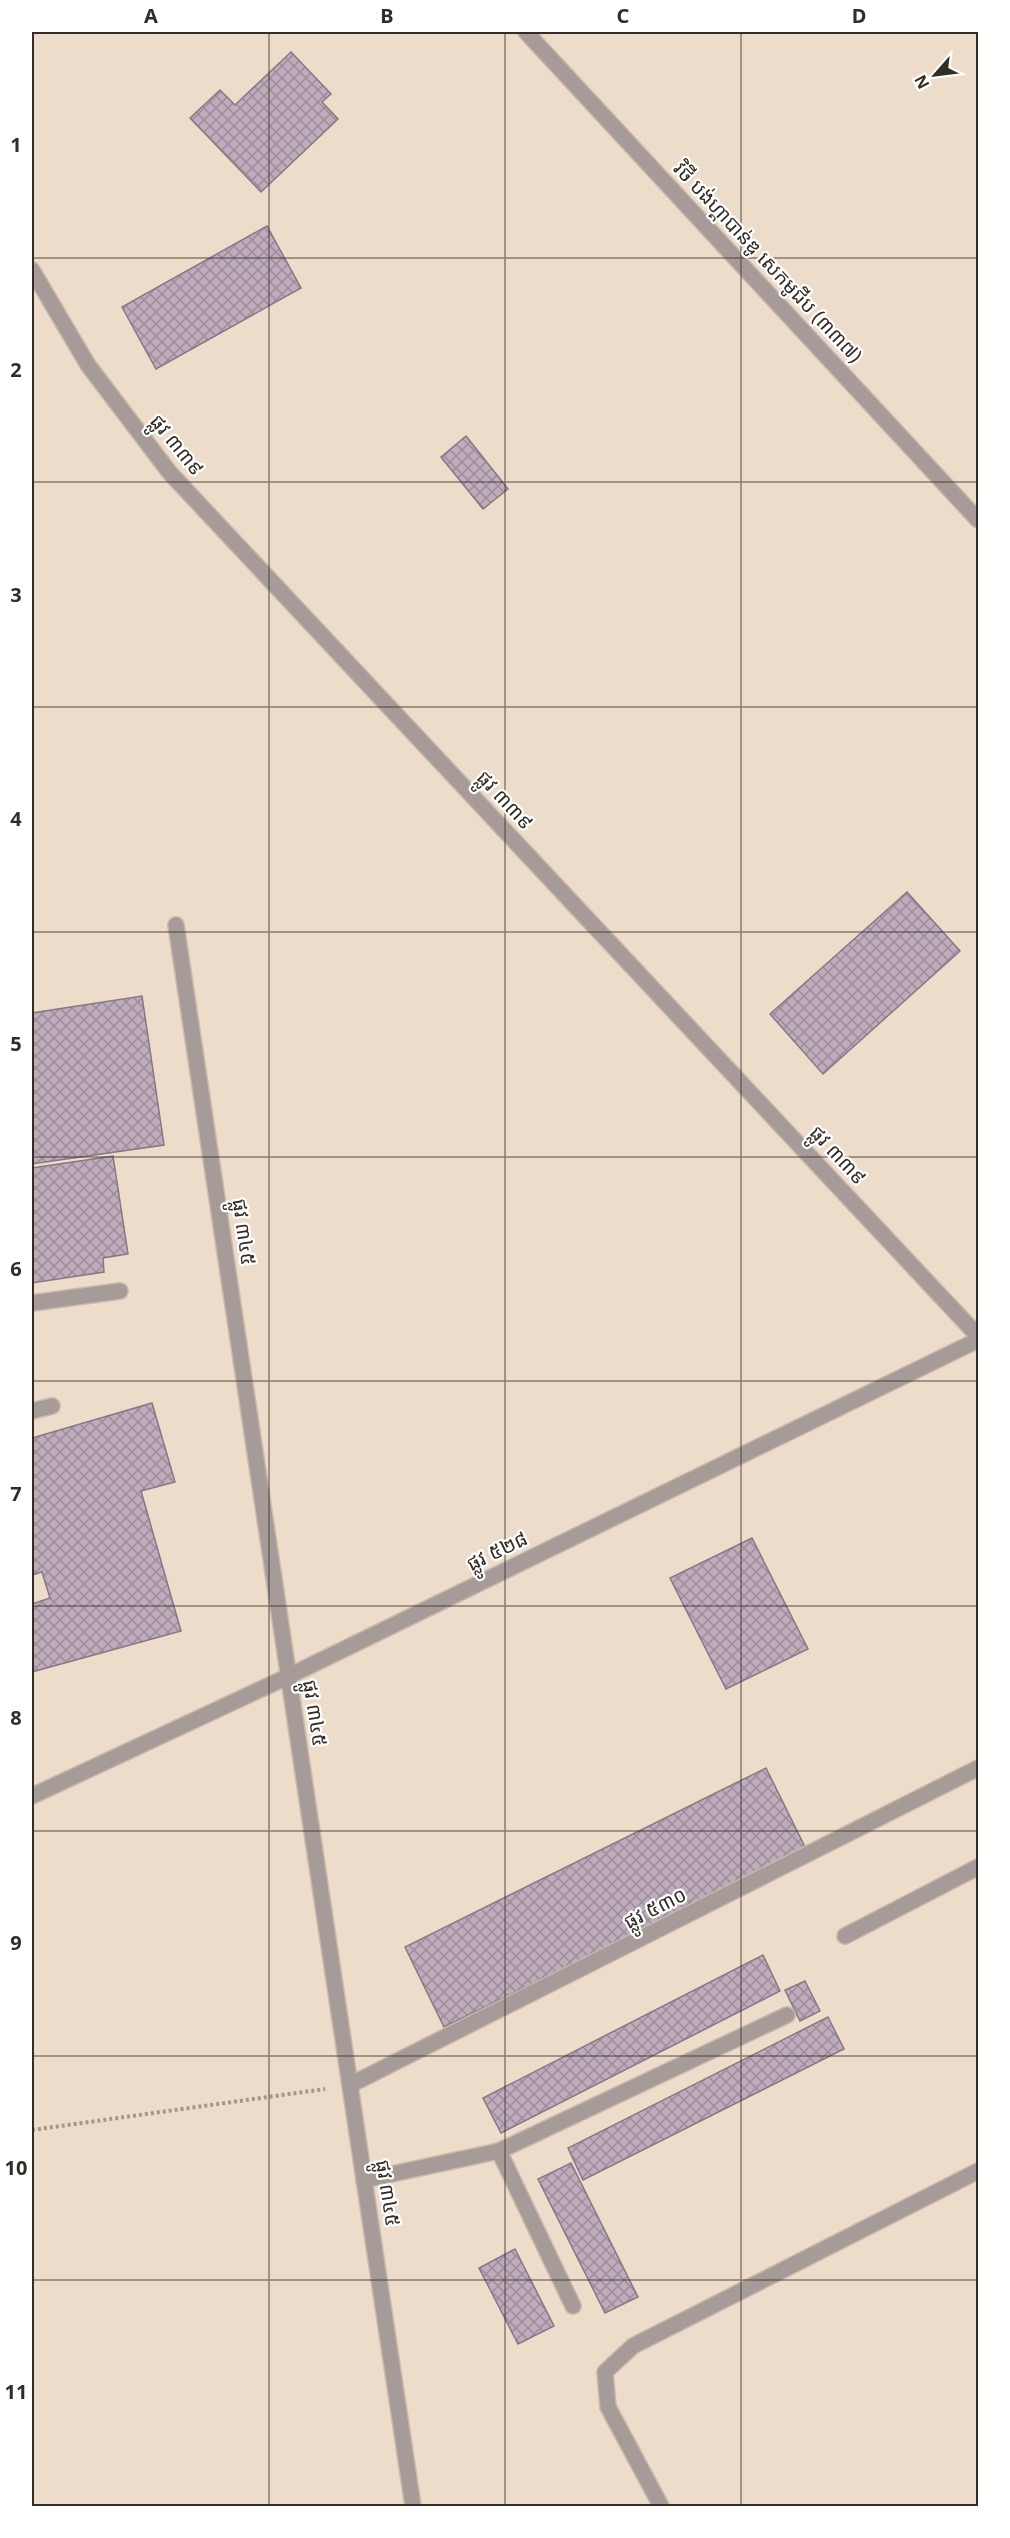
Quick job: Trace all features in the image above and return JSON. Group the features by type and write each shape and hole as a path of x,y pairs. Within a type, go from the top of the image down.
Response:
{"street":[{"name":"វិថី បង់ហ្គាបាន់ឌូ សេកមូជីប (៣៣៧)","path":"526,32 978,520"},
{"name":"ផ្លូវ ៣៣៩","path":"32,270 88,365 170,473 978,1338"},
{"name":"ផ្លូវ ៣៤៥","path":"176,925 413,2506"},
{"path":"32,1303 120,1291"},
{"name":"ផ្លូវ ៥២៨","path":"32,1796 289,1676 978,1338"},
{"path":"32,1411 52,1406"},
{"name":"ផ្លូវ ៥៣០","path":"350,2085 978,1768"},
{"path":"844,1936 978,1867"},
{"path":"364,2180 499,2151 787,2015"},
{"path":"499,2151 573,2306"},
{"path":"661,2506 608,2407 605,2372 633,2346 978,2171"}],"path":[{"path":"32,2130 350,2085"}],"building":[{"path":"291,52 331,94 322,102 338,119 261,192 190,118 220,90 235,105"},
{"path":"267,226 301,288 156,369 122,307"},
{"path":"466,436 508,489 483,509 441,457"},
{"path":"907,892 960,951 823,1074 770,1014"},
{"path":"142,996 164,1145 32,1164 32,1013"},
{"path":"113,1156 128,1254 103,1258 104,1272 32,1283 32,1168"},
{"path":"152,1403 175,1482 141,1491 181,1631 32,1672 32,1604 50,1598 42,1572 32,1575 32,1438"},
{"path":"752,1538 808,1649 726,1689 670,1578"},
{"path":"766,1768 806,1849 444,2027 405,1947"},
{"path":"763,1955 780,1991 501,2133 483,2098"},
{"path":"805,1981 820,2011 800,2021 785,1990"},
{"path":"828,2017 844,2049 583,2180 568,2148"},
{"path":"571,2163 638,2297 605,2313 538,2179"},
{"path":"515,2249 554,2326 518,2344 479,2268"}]}
